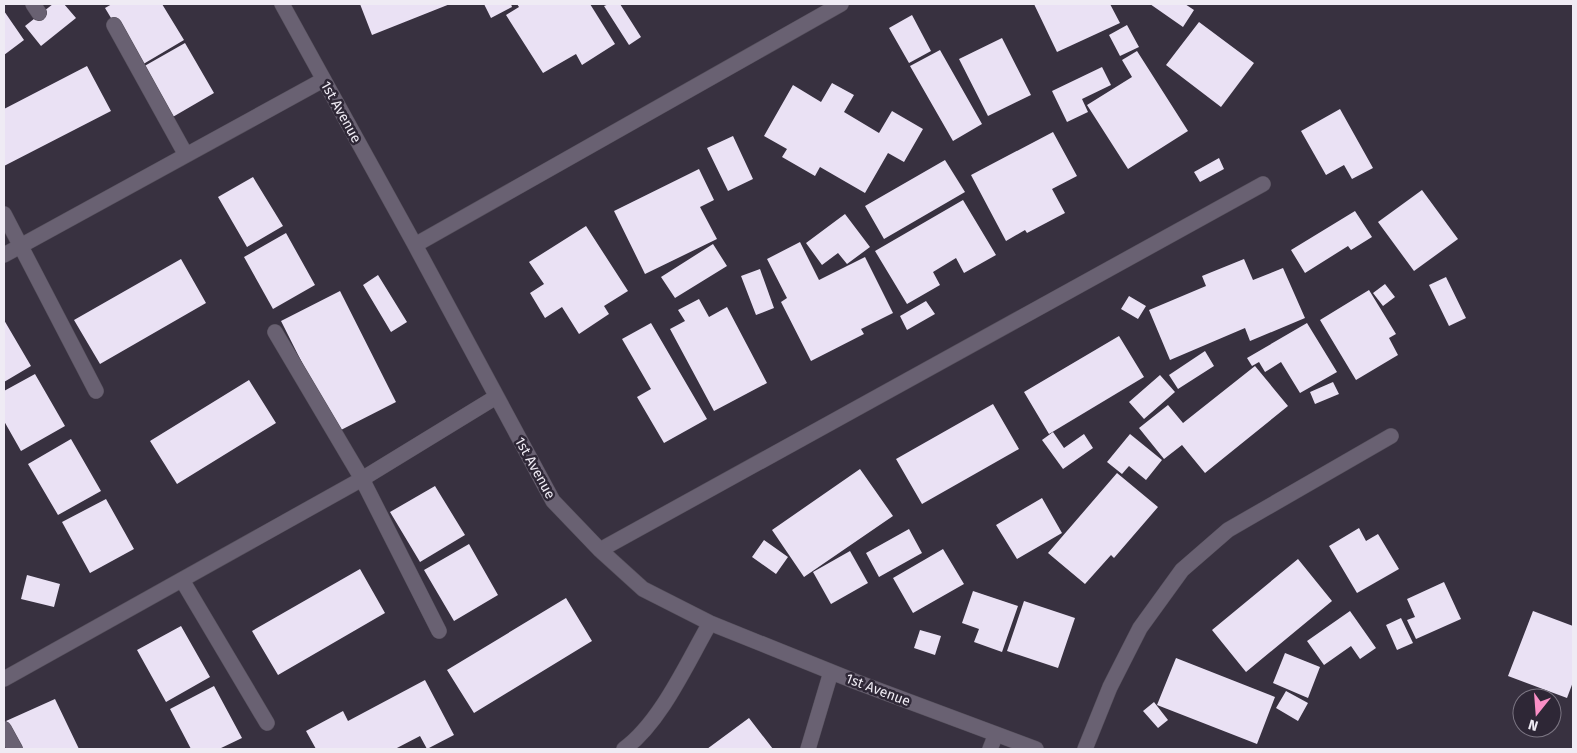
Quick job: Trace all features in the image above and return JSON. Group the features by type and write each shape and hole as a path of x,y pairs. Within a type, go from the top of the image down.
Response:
{"street":[{"name":"1st Avenue","path":"282,4 553,501 600,550 643,589 710,623 831,672 1036,749"},
{"path":"415,245 841,4"},
{"path":"114,25 186,155"},
{"path":"4,255 324,80"},
{"path":"600,550 1263,184"},
{"path":"4,214 96,391"},
{"path":"274,332 362,479 439,631"},
{"path":"4,679 362,479 496,397"},
{"path":"1085,749 1110,687 1140,628 1182,570 1228,530 1391,436"},
{"path":"182,580 268,723"},
{"path":"624,749 632,743 664,705 710,623"},
{"path":"808,749 831,672"},
{"path":"4,729 15,749"},
{"path":"990,749 996,734"}],"building":[{"path":"53,4 64,4 76,18 41,46 25,26"},
{"path":"112,4 162,4 184,40 140,66 105,8"},
{"path":"360,4 450,4 372,35"},
{"path":"484,4 511,4 512,7 491,18"},
{"path":"517,4 590,4 615,44 582,65 576,54 543,73 506,15 519,7"},
{"path":"620,4 641,37 629,45 604,6"},
{"path":"1034,4 1110,4 1120,23 1057,52"},
{"path":"1150,4 1185,4 1194,10 1183,27"},
{"path":"4,11 24,40 4,55"},
{"path":"912,15 931,51 909,63 889,28"},
{"path":"1199,22 1254,63 1221,107 1166,65"},
{"path":"1127,25 1139,47 1120,56 1109,35"},
{"path":"1002,38 1031,95 988,116 959,59"},
{"path":"185,43 214,93 171,118 141,68"},
{"path":"940,50 982,124 953,141 910,66"},
{"path":"1137,51 1188,131 1128,169 1087,105 1132,77 1122,60"},
{"path":"87,66 111,111 4,166 4,109"},
{"path":"1102,67 1111,85 1082,99 1088,112 1067,122 1052,91"},
{"path":"832,83 854,95 844,112 879,133 892,111 923,129 904,162 888,153 865,193 820,167 815,176 782,157 787,149 764,136 793,85 821,102"},
{"path":"1340,109 1373,168 1352,179 1344,165 1326,175 1301,131"},
{"path":"1053,132 1077,176 1052,189 1065,213 1027,233 1025,230 1006,241 971,175"},
{"path":"733,136 753,179 728,191 707,148"},
{"path":"1219,158 1224,169 1200,182 1194,172"},
{"path":"945,160 965,192 884,239 865,206"},
{"path":"699,169 714,200 700,207 717,239 645,274 614,211"},
{"path":"253,177 283,226 247,247 218,197"},
{"path":"1422,190 1458,239 1414,271 1378,222"},
{"path":"963,200 996,255 964,273 956,258 933,272 940,285 907,304 875,251"},
{"path":"1355,211 1372,237 1351,250 1348,246 1305,273 1291,250"},
{"path":"845,214 870,247 847,264 838,253 822,265 806,243"},
{"path":"586,226 628,291 604,306 609,314 579,334 562,307 545,318 530,293 544,284 529,262"},
{"path":"286,233 315,285 273,309 244,257"},
{"path":"800,242 819,280 865,257 893,313 861,329 864,334 811,361 781,302 787,298 767,259"},
{"path":"713,244 727,266 675,298 661,277"},
{"path":"181,259 206,303 100,364 74,320"},
{"path":"1244,259 1253,280 1283,268 1305,318 1250,341 1245,328 1170,360 1149,310 1206,286 1202,276"},
{"path":"760,269 774,308 756,315 741,276"},
{"path":"378,275 407,322 391,332 363,285"},
{"path":"1446,277 1466,318 1449,326 1429,285"},
{"path":"1385,284 1395,297 1383,306 1373,293"},
{"path":"1369,290 1396,334 1389,338 1398,355 1356,380 1320,320"},
{"path":"340,291 396,402 337,432 281,321"},
{"path":"1129,296 1146,306 1138,319 1121,309"},
{"path":"699,299 709,317 727,307 767,383 714,411 670,329 685,321 678,310"},
{"path":"926,301 935,314 907,330 900,316"},
{"path":"4,320 31,366 4,382"},
{"path":"651,323 707,419 664,443 637,397 651,389 622,339"},
{"path":"1307,323 1337,372 1300,393 1281,362 1265,372 1259,362 1252,366 1247,358"},
{"path":"1119,336 1144,377 1049,434 1024,392"},
{"path":"1205,351 1214,366 1178,389 1169,375"},
{"path":"1255,366 1288,406 1205,473 1182,445 1164,459 1139,428 1168,405 1183,423"},
{"path":"35,374 65,426 21,451 4,421 4,391"},
{"path":"1160,375 1175,392 1144,419 1129,402"},
{"path":"249,380 276,423 177,484 150,441"},
{"path":"1333,382 1339,394 1315,404 1310,392"},
{"path":"993,404 1019,449 922,504 896,459"},
{"path":"1053,432 1064,448 1084,434 1093,448 1063,469 1042,440"},
{"path":"1130,434 1162,460 1146,480 1129,466 1122,474 1107,462"},
{"path":"71,439 101,491 58,515 28,464"},
{"path":"860,469 893,516 804,577 772,530"},
{"path":"1117,473 1158,507 1114,558 1111,555 1085,584 1048,553"},
{"path":"435,486 465,535 420,562 390,512"},
{"path":"1042,498 1062,533 1017,559 996,525"},
{"path":"106,499 134,549 90,573 62,522"},
{"path":"1359,528 1366,541 1378,534 1399,569 1357,593 1329,546"},
{"path":"909,529 922,553 879,577 866,553"},
{"path":"764,540 788,557 776,574 752,557"},
{"path":"469,544 498,595 454,621 424,570"},
{"path":"943,549 964,584 913,613 893,578"},
{"path":"850,551 868,583 831,604 813,572"},
{"path":"1298,559 1332,601 1246,672 1212,630"},
{"path":"360,569 385,613 278,675 252,631"},
{"path":"27,575 60,584 54,607 21,599"},
{"path":"1444,582 1461,619 1416,639 1407,620 1415,617 1407,599"},
{"path":"973,591 1018,606 1002,652 974,642 979,629 962,623"},
{"path":"566,598 592,641 474,713 447,670"},
{"path":"1024,601 1075,618 1058,668 1007,651"},
{"path":"1350,611 1376,648 1360,659 1351,646 1324,665 1307,641"},
{"path":"1533,611 1573,626 1573,682 1567,698 1562,696 1562,688 1540,688 1508,676"},
{"path":"1401,618 1413,643 1397,650 1386,625"},
{"path":"181,626 210,677 166,702 137,650"},
{"path":"920,630 941,636 935,655 914,648"},
{"path":"1285,653 1320,667 1308,698 1273,683"},
{"path":"1176,658 1275,697 1257,744 1157,705"},
{"path":"425,680 454,735 427,749 420,736 395,749 316,749 306,731 343,711 348,721"},
{"path":"214,686 242,738 219,749 191,749 170,709"},
{"path":"1286,691 1308,703 1298,721 1276,708"},
{"path":"55,699 79,749 20,749 6,721"},
{"path":"1154,702 1168,720 1158,728 1143,711"},
{"path":"749,718 773,749 707,749"}]}
